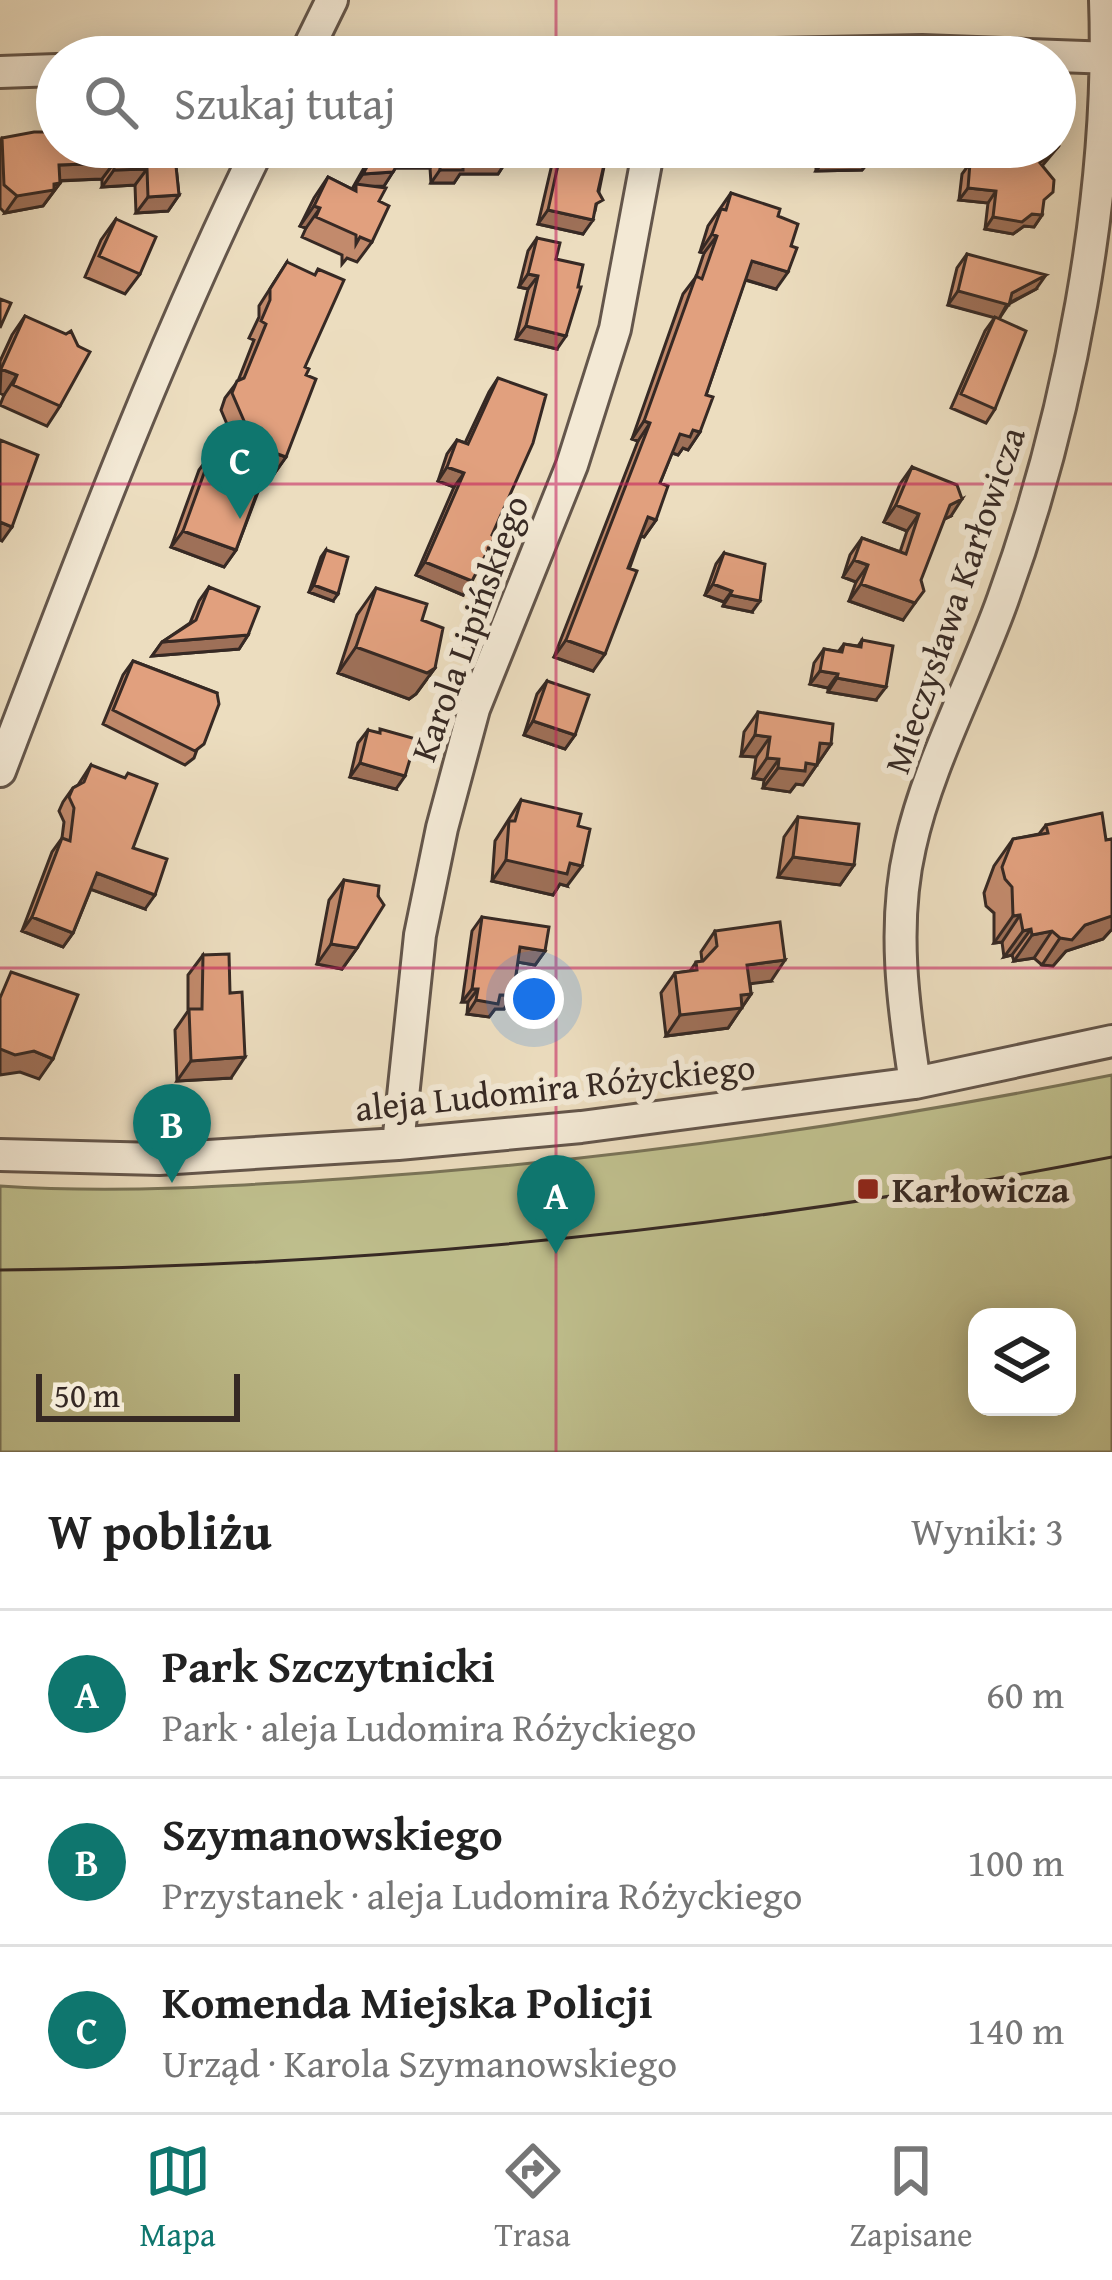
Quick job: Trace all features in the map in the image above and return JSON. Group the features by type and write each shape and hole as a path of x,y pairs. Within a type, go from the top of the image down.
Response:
{"street":[{"path":"314,36 332,0"},
{"name":"Mieczysława Karłowicza","path":"915,1083 901,981 909,847 1004,596 1055,433 1084,311 1109,125 1111,58 1105,0"},
{"path":"1076,57 1111,58"},
{"path":"0,72 36,71"},
{"path":"0,771 215,235 248,168"},
{"name":"Karola Lipińskiego","path":"398,1144 420,935 442,828 475,709 572,465 615,329 645,168"},
{"name":"aleja Ludomira Różyckiego","path":"0,1155 159,1159 398,1144 674,1117 915,1083 1112,1041"}],"green space":[{"path":"1112,1075 1112,1452 0,1452 0,1186 178,1188 450,1171 830,1125"}],"building":[{"path":"36,132 36,168 59,168 60,183 54,184 54,190 17,196 4,185 2,138"},
{"path":"176,168 179,195 148,197 147,169 114,170"},
{"path":"366,168 395,168 393,172 363,174"},
{"path":"557,168 603,168 598,191 603,200 596,204 593,220 548,210"},
{"path":"970,168 1044,168 1054,180 1042,215 1032,214 1022,222 993,217 996,191 968,188"},
{"path":"328,177 356,191 356,184 386,188 379,201 389,206 372,242 360,237 356,244 356,235 316,217 320,208 314,206"},
{"path":"731,193 780,209 778,216 798,224 791,246 797,248 788,272 752,261 706,395 713,397 700,432 693,430 690,437 680,434 660,483 668,486 656,520 648,517 628,568 637,571 605,654 566,640 650,423 644,421 696,276 702,279 717,236 712,234"},
{"path":"116,219 156,237 140,274 99,256"},
{"path":"537,238 560,243 556,259 583,265 566,336 526,326 538,276 528,274"},
{"path":"967,254 1046,275 1012,293 1009,305 958,291"},
{"path":"287,262 315,275 318,269 344,280 305,367 309,369 306,375 316,379 286,457 272,452 236,550 183,531 211,454 219,457 226,439 257,451 232,393 244,378 266,324 261,321 270,289"},
{"path":"0,299 11,303 0,328"},
{"path":"25,316 66,334 71,331 78,346 90,352 60,406 13,385 17,375 1,369"},
{"path":"995,317 1026,331 995,409 961,394"},
{"path":"498,378 546,395 533,443 472,581 425,562 464,473 447,467 457,440 468,444"},
{"path":"0,440 38,455 12,527 0,522"},
{"path":"912,467 957,485 962,499 950,505 921,580 924,591 915,603 861,584 868,565 854,560 862,538 906,554 919,514 896,505"},
{"path":"326,550 348,557 338,594 314,585"},
{"path":"724,553 765,564 760,601 730,595 732,591 713,584"},
{"path":"209,587 259,607 248,635 162,642 196,620"},
{"path":"376,588 427,604 422,620 443,628 435,668 427,673 356,647"},
{"path":"862,640 893,646 886,687 820,671 824,649 842,652 844,644 861,647"},
{"path":"133,661 217,693 219,704 204,744 195,751 113,710"},
{"path":"547,681 589,695 575,735 533,721"},
{"path":"758,712 833,724 831,744 820,743 817,765 806,763 805,771 778,768 779,759 767,758 770,737 755,735"},
{"path":"380,729 416,739 405,776 360,763 368,730 380,733"},
{"path":"91,765 157,784 133,848 167,859 155,895 97,873 73,933 32,917 62,838 70,841 74,808 69,797 84,782"},
{"path":"521,800 581,814 578,826 590,829 582,866 570,863 567,874 506,860 509,821 515,821"},
{"path":"1102,813 1106,840 1112,839 1112,916 1085,925 1072,940 1052,931 1032,935 1031,929 1023,931 1020,915 1013,916 1012,887 1002,867 1013,839 1048,833 1046,825"},
{"path":"798,817 859,824 854,865 793,857"},
{"path":"344,880 379,886 384,905 357,948 331,944"},
{"path":"482,917 549,927 545,951 520,947 513,995 500,995 498,1004 476,1000 478,989 472,989"},
{"path":"780,922 785,960 747,965 751,994 741,995 742,1008 680,1015 675,973 697,970 696,962 717,946 715,931"},
{"path":"229,954 230,993 242,992 245,1057 191,1061 189,1009 202,1009 203,955"},
{"path":"11,972 78,995 53,1059 34,1051 15,1055 0,1049 0,998"}],"tram line":[{"path":"0,1270 280,1261 558,1239 836,1204 1112,1157"}],"place":[{"name":"Komenda Miejska Policji","path":"240,519"},
{"name":"Szymanowskiego","path":"172,1183"},
{"name":"Karłowicza","path":"868,1189"},
{"name":"Park Szczytnicki","path":"556,1254"}]}
